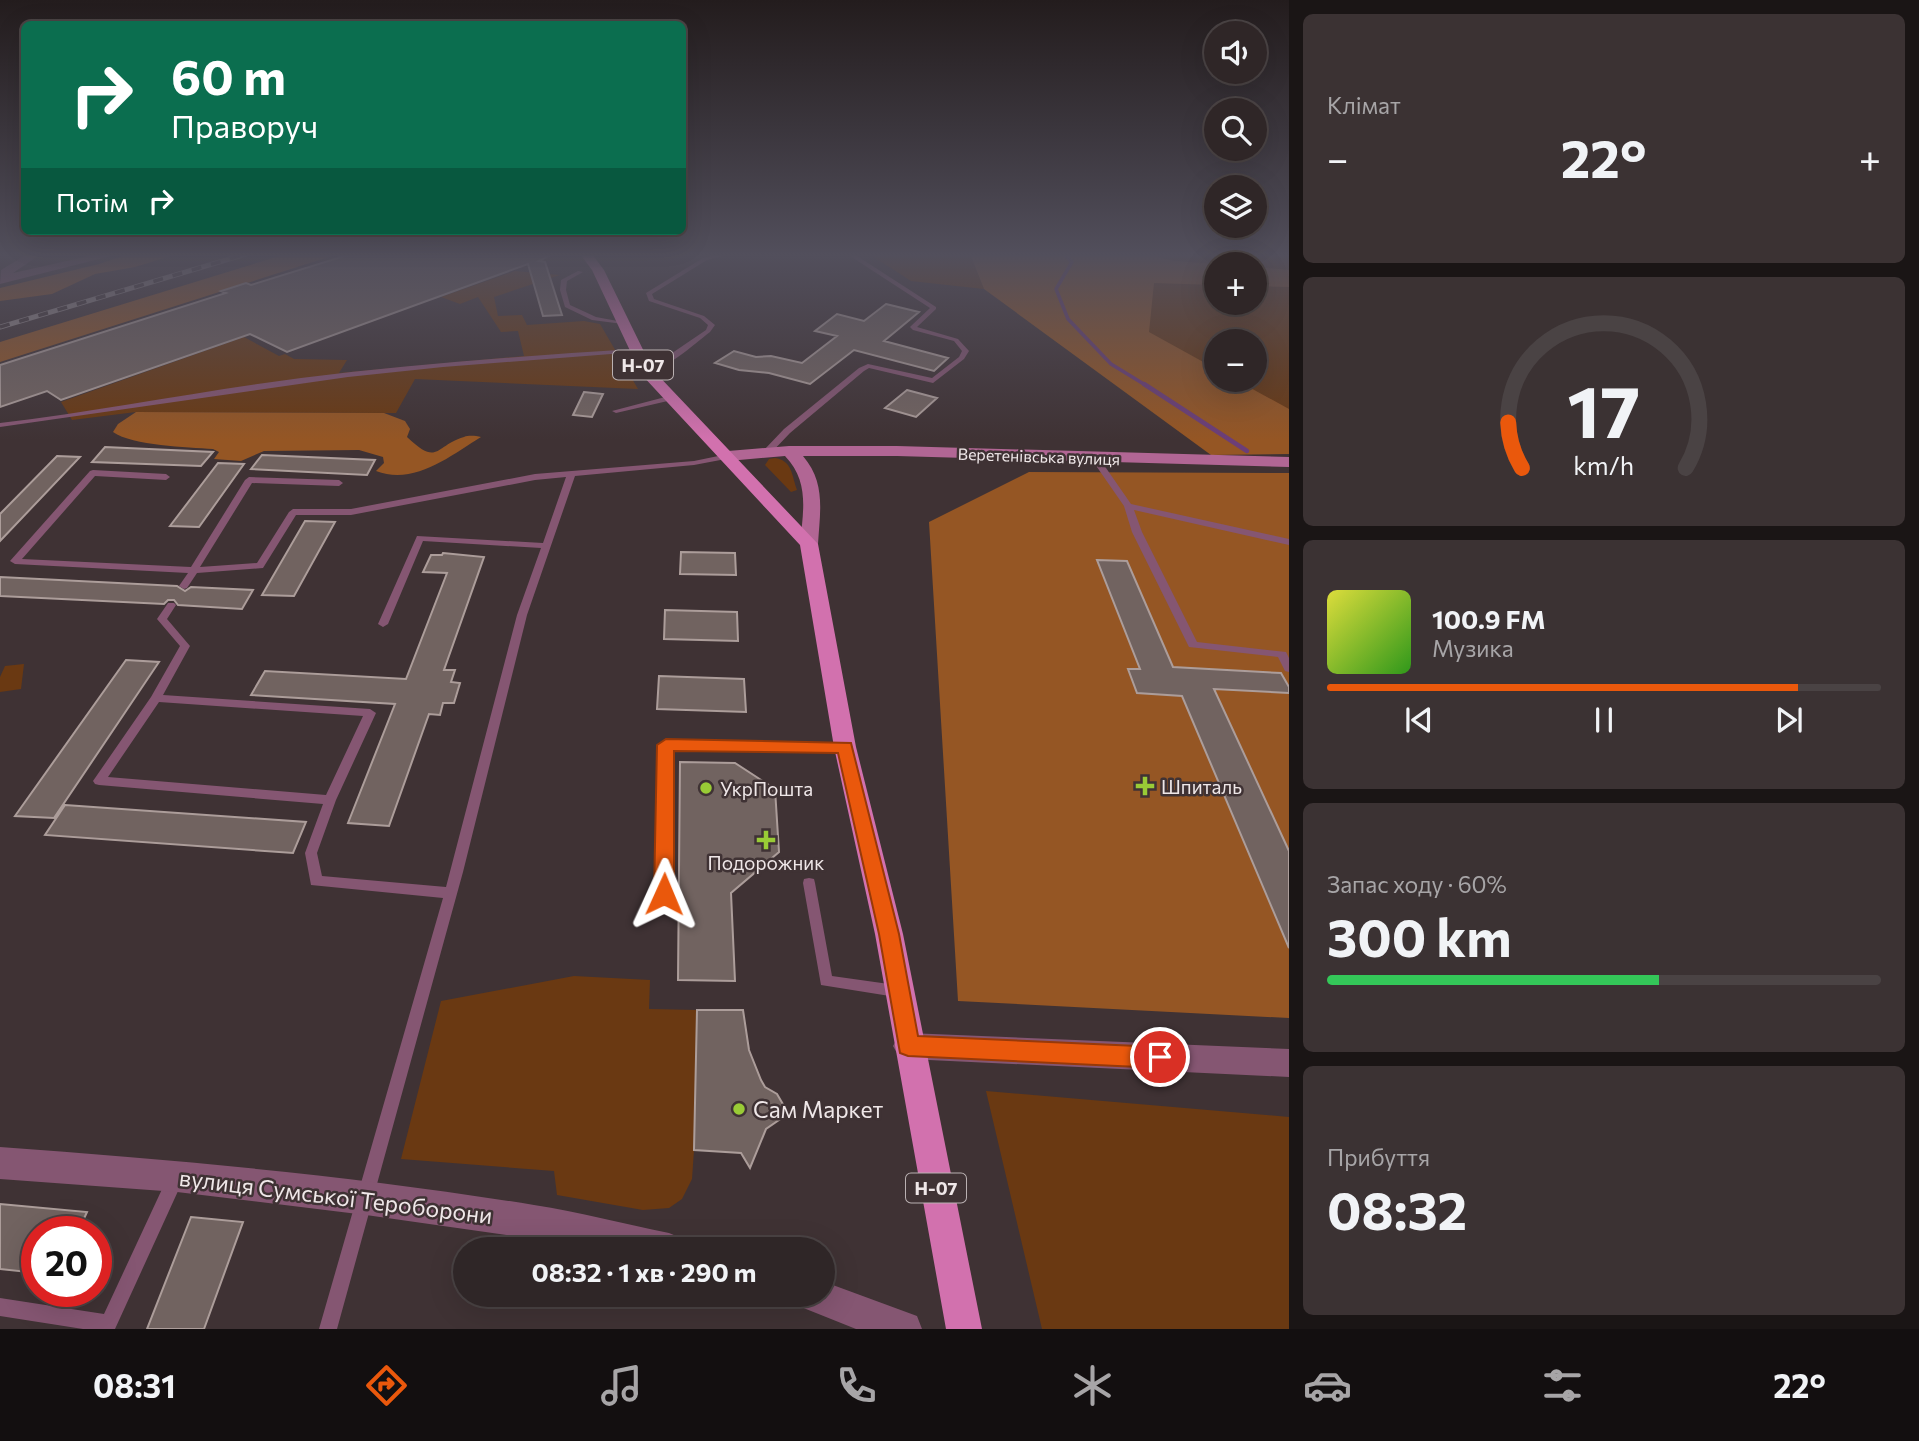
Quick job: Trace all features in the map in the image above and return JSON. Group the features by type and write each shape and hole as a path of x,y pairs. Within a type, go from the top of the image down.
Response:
{"main road":[{"name":"Н-07","path":"618,316 646,371 809,544 845,747 889,934 908,1046 964,1329"}],"street":[{"name":"Веретенівська вулиця","path":"728,456 789,451 846,451 1289,462"},
{"path":"789,451 802,462 811,478 809,544"},
{"path":"811,478 826,462 846,451"},
{"path":"908,1046 1289,1063"},
{"name":"вулиця Сумської Тероборони","path":"0,1163 177,1176 366,1198 535,1222 607,1237"},
{"path":"835,1303 904,1329"}],"lane":[{"path":"588,316 621,323"},
{"path":"646,371 659,366 708,331 712,325 699,316"},
{"path":"767,452 775,441 860,369 867,366 933,381 962,358 966,351 956,340 915,329 926,316"},
{"path":"0,425 366,373 635,351"},
{"path":"616,411 669,398"},
{"path":"166,477 93,472 15,561 194,570 260,566 293,512 351,512 534,477 694,463 728,456"},
{"path":"1094,457 1128,506 1137,532 1193,645 1282,654 1289,669"},
{"path":"328,1329 450,894 522,615 572,473"},
{"path":"184,586 249,480 339,482"},
{"path":"1128,506 1289,542"},
{"path":"383,624 420,538 546,547"},
{"path":"171,605 162,619 185,646 156,698 99,781 330,800"},
{"path":"156,698 370,713 330,800 311,853 316,881 450,894"},
{"path":"664,894 666,745 845,747"},
{"path":"809,883 826,982 899,992"},
{"path":"0,1307 107,1326 177,1176"}],"shaded area":[{"path":"84,316 144,316 0,362 0,342"},
{"path":"490,316 523,316 527,325 584,321 600,324 638,389 415,379 396,413 136,412 72,420 61,402 244,337 279,356 285,354 294,359 347,360 339,373 524,356 518,331 501,332"},
{"path":"1021,316 1151,316 1149,332 1204,362 1204,392 1258,392 1289,409 1289,454 1211,455"},
{"path":"1121,316 1289,316 1289,446 1233,444"},
{"path":"136,412 384,413 405,421 410,429 407,437 431,453 466,436 481,437 431,467 404,475 390,475 376,471 384,463 383,457 359,450 264,451 241,461 214,459 219,452 213,449 147,443 113,432 118,424"},
{"path":"775,458 788,465 797,490 791,492 765,465 769,459"},
{"name":"Шпиталь","path":"1029,472 1289,473 1289,1018 958,1001 929,522"},
{"path":"24,664 21,689 0,692 0,677 5,666"},
{"path":"574,976 650,980 649,1009 697,1010 692,1179 682,1199 669,1208 643,1210 557,1195 554,1171 401,1159 441,1001"},
{"path":"986,1091 1289,1117 1289,1329 1042,1329"}],"building":[{"path":"154,316 386,316 287,352 250,334 61,400 47,391 0,407 0,365"},
{"path":"834,316 864,321 870,316 914,316 884,341 948,358 934,371 854,350 810,384 715,363 734,351 802,363 837,336 815,331"},
{"path":"907,390 937,398 916,417 885,408"},
{"path":"584,392 603,394 592,417 573,415"},
{"path":"105,447 213,452 201,466 92,462"},
{"path":"262,455 375,460 367,475 251,469"},
{"path":"57,456 80,457 0,541 0,514"},
{"path":"218,463 244,464 199,527 170,526"},
{"path":"305,521 335,522 294,596 262,595"},
{"path":"681,552 735,553 736,575 680,574"},
{"path":"443,553 484,557 444,670 455,670 451,682 460,683 454,703 443,703 440,715 429,714 389,826 348,823 395,704 251,695 265,671 406,679 447,573 423,572 431,555"},
{"path":"1097,560 1127,561 1173,667 1281,673 1289,687 1289,693 1214,689 1289,851 1289,948 1182,696 1137,693 1128,669 1140,669"},
{"path":"0,577 177,586 185,591 191,587 253,590 242,609 178,605 174,600 168,600 164,604 0,596"},
{"path":"665,610 737,612 738,641 664,639"},
{"path":"126,660 159,662 54,818 15,816"},
{"path":"659,676 744,679 746,712 657,709"},
{"path":"680,762 735,763 775,789 779,852 731,893 735,981 678,980"},
{"path":"65,805 306,822 293,853 45,835"},
{"name":"Сам Маркет","path":"697,1010 743,1010 749,1050 761,1080 765,1087 777,1094 784,1106 782,1118 766,1129 750,1168 741,1153 694,1150"},
{"path":"0,1204 87,1212 85,1216 21,1216 21,1271 0,1269"},
{"path":"191,1217 243,1222 204,1329 147,1329"}],"waterway":[{"path":"1067,316 1111,364 1147,386"},
{"path":"1144,384 1247,451"}],"railway":[{"path":"0,327 37,316"}],"place":[{"name":"Шпиталь","path":"1145,786"},
{"name":"УкрПошта","path":"706,788"},
{"name":"Подорожник","path":"766,840"},
{"name":"Сам Маркет","path":"739,1109"}],"route":[{"path":"664,894 666,745 845,747 889,934 908,1046 1160,1057"}]}
